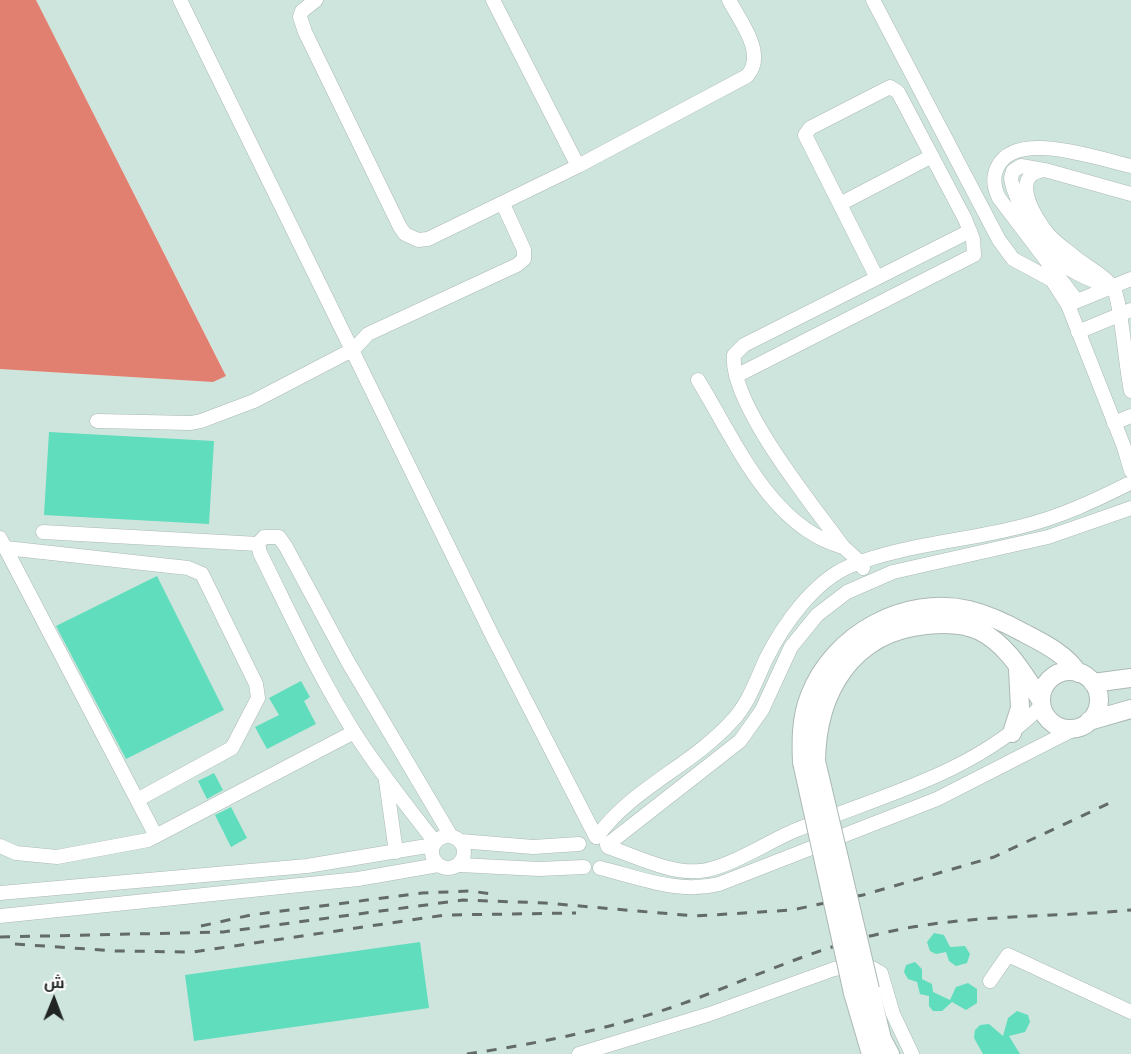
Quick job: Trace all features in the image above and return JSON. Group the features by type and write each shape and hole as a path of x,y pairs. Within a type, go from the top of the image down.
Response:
{"main road":[{"path":"871,1054 861,991 809,762 803,719 810,696 822,671 850,638 891,616 917,609 967,609 990,616 1058,653 1085,678 1097,692 1098,703 1084,724"},
{"path":"809,762 829,690 841,672 858,654 877,640 917,626 959,625 978,630 990,637 1017,664 1041,703 1047,718 1059,726 1084,724 1131,709"},
{"path":"1012,733 1020,708 1017,664"},
{"path":"1041,703 1046,683 1055,675 1067,671 1085,678 1131,678"},
{"path":"861,991 890,1054"}],"street":[{"path":"180,0 354,349 493,638 577,799 595,841 609,859 600,868"},
{"path":"316,0 302,11 300,17 305,32 368,166 405,234 418,240 428,239 502,204 747,76 753,70 755,53 729,0"},
{"path":"493,0 578,166"},
{"path":"873,0 999,240 1013,259 1052,280 1072,303"},
{"path":"736,376 971,258 974,246 970,231 894,88 888,88 806,132 806,138 878,278"},
{"path":"1131,166 1041,147 1014,151 997,167 994,177 996,193 1072,303 1078,332 1114,423 1130,477 1127,493 1131,501"},
{"path":"1014,151 1021,166"},
{"path":"840,204 932,156"},
{"path":"1113,287 1077,273 1039,244 1030,229 1011,182 1013,171 1021,166 1050,171 1131,194"},
{"path":"1050,171 1036,172 1026,183 1025,191 1039,223 1050,237 1113,287 1126,312 1131,391"},
{"path":"97,421 191,423 201,421 254,401 354,349 368,334 522,262 524,250 502,204"},
{"path":"869,580 861,563 843,547 782,461 744,397 733,361 738,348 970,231"},
{"path":"1072,303 1131,279"},
{"path":"1078,332 1126,312"},
{"path":"698,380 778,506 809,534 843,547"},
{"path":"1114,423 1131,416"},
{"path":"584,867 577,858 626,806 697,754 732,722 746,702 780,634 804,604 836,574 861,563 1056,517 1130,477"},
{"path":"595,841 740,741 762,710 792,646 817,615 847,592 869,580 913,567 1048,537 1131,508"},
{"path":"43,532 258,544 269,535 282,540 348,662 456,839 465,856 459,865"},
{"path":"3,543 156,836"},
{"path":"3,543 188,568 202,574 256,684 258,698 232,748 137,800"},
{"path":"258,544 260,553 327,686 354,732 386,779 434,843 432,854 438,865"},
{"path":"843,547 836,574 847,592"},
{"path":"0,893 308,866 396,852 434,843 441,837 533,847 595,841 678,869 692,872 710,870 796,830 981,754 1012,733 1041,703"},
{"path":"0,916 346,880 438,865 450,869 459,865 539,869 584,867 592,870 600,868 672,887 693,889 719,884 937,799 1084,724"},
{"path":"0,846 16,853 57,857 148,840 354,732"},
{"path":"386,779 396,852"},
{"path":"990,981 1008,955 1131,1012"},
{"path":"579,1054 710,1014 834,969 854,964 873,966 884,980 893,1014 912,1054"}],"shaded area":[{"path":"0,0 36,0 226,376 213,382 0,369"},
{"path":"36,0 1131,0 1131,1054 0,1054 0,369 213,382 226,375"}],"building":[{"path":"49,432 214,441 209,524 44,515"},
{"path":"157,576 224,710 126,759 56,626"},
{"path":"301,681 310,697 304,701 316,724 267,749 255,727 279,715 269,698"},
{"path":"214,773 223,790 207,799 198,781"},
{"path":"231,807 247,838 231,847 215,815"},
{"path":"934,933 944,935 950,947 965,946 970,954 967,963 956,966 949,961 946,952 936,954 930,951 927,942"},
{"path":"420,942 429,1008 194,1041 185,975"},
{"path":"915,962 922,969 922,979 932,984 933,992 950,1000 956,987 968,983 977,989 977,1003 966,1010 952,1002 942,1011 933,1011 929,1006 929,996 920,994 917,982 908,979 904,972 906,965"},
{"path":"1017,1011 1028,1015 1030,1022 1025,1032 1009,1036 1020,1054 983,1054 974,1038 975,1030 980,1025 989,1024 1003,1036 1008,1018"}],"railway":[{"path":"0,937 223,932 463,900 545,903 695,916 792,910 863,895 994,857 1116,800"},
{"path":"201,926 251,915 422,893 470,891 492,894"},
{"path":"467,1054 550,1040 633,1020 687,1002 808,955 883,933 975,919 1131,910"},
{"path":"15,944 116,951 193,952 445,915 576,913"}]}
